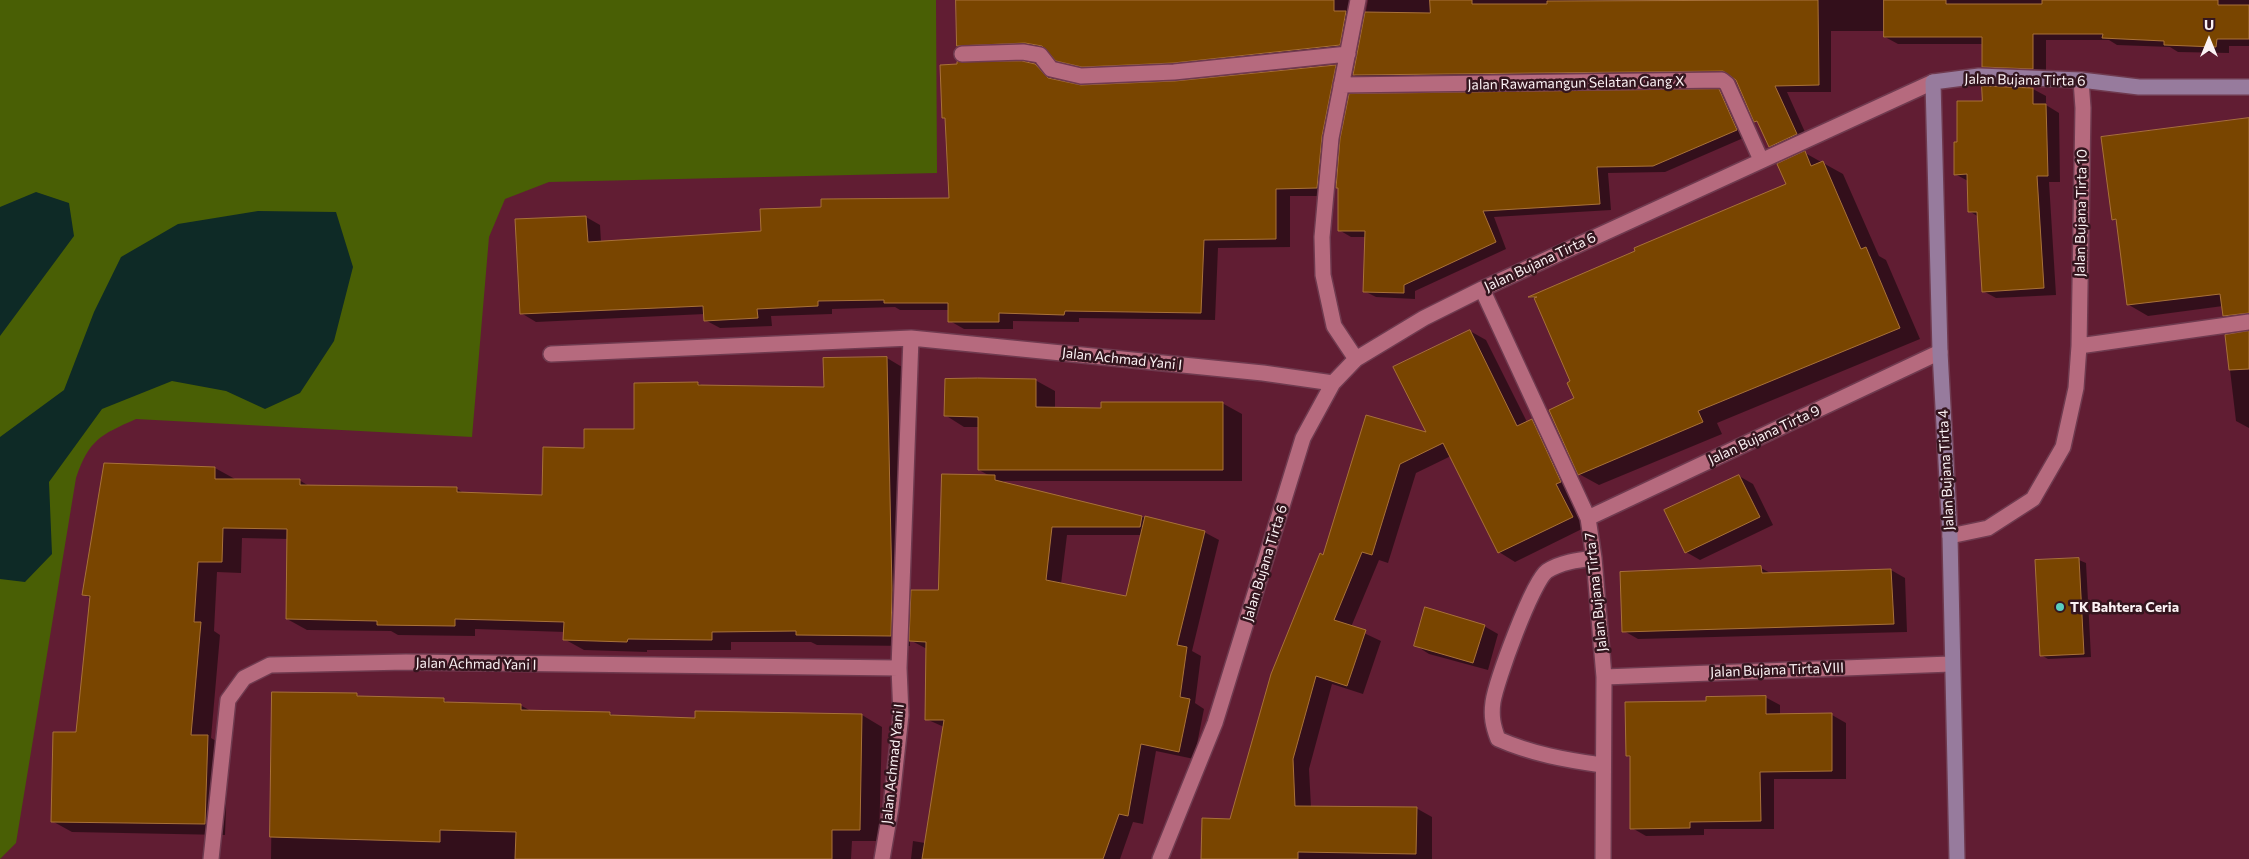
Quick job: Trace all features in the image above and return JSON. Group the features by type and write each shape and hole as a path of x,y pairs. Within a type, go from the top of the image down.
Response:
{"street":[{"path":"1356,359 1334,326 1322,275 1322,237 1328,169 1341,85 1358,0"},
{"path":"962,54 1023,52 1040,55 1051,69 1081,76 1174,72 1348,54"},
{"name":"Jalan Bujana Tirta 6","path":"1160,859 1215,723 1303,438 1332,383 1356,359 1424,318 1482,289 1933,82 1979,76 2081,80 2139,87 2249,87"},
{"name":"Jalan Rawamangun Selatan Gang X","path":"1341,85 1722,80 1726,84 1761,160"},
{"name":"Jalan Bujana Tirta 10","path":"1950,536 1988,528 2033,499 2062,447 2076,388 2079,346 2083,108 2081,80"},
{"name":"Jalan Bujana Tirta 4","path":"1933,82 1940,352 1950,536 1951,664 1957,859"},
{"name":"Jalan Bujana Tirta 7","path":"1482,289 1588,518 1594,558 1604,677 1602,765 1603,859"},
{"path":"2079,346 2249,322"},
{"name":"Jalan Achmad Yani I","path":"882,859 901,715 899,668 911,338"},
{"name":"Jalan Achmad Yani I","path":"551,354 911,338 1263,373 1332,383"},
{"name":"Jalan Bujana Tirta 9","path":"1588,518 1940,352"},
{"path":"1594,558 1572,561 1546,572 1534,589 1513,639 1493,700 1492,722 1498,739 1512,745 1550,758 1602,765"},
{"name":"Jalan Achmad Yani I","path":"211,859 228,700 244,678 270,665 406,662 899,668"},
{"name":"Jalan Bujana Tirta VIII","path":"1604,677 1951,664"}],"green space":[{"path":"0,0 936,0 937,173 549,182 505,199 489,237 472,437 136,419 97,440 86,455 76,478 16,843 0,859"}],"shaded area":[{"path":"36,192 69,203 74,236 0,336 0,207"},
{"path":"258,211 336,212 353,267 334,341 300,393 265,409 226,391 172,381 102,409 49,482 52,554 25,582 0,579 0,437 64,390 94,312 121,257 178,224"}],"building":[{"path":"956,0 1334,0 1334,11 1346,11 1340,45 1173,63 1082,67 1056,61 1042,46 1025,43 957,46"},
{"path":"1430,0 1472,0 1472,4 1547,4 1547,1 1818,0 1819,85 1775,86 1797,134 1769,147 1757,121 1754,122 1736,80 1723,71 1353,75 1365,12 1430,13"},
{"path":"1884,0 1946,0 1946,4 2042,4 2042,0 2218,0 2218,5 2249,5 2249,39 2217,39 2216,47 2164,45 2164,41 2102,38 2103,34 2033,34 2033,69 1982,67 1982,37 1884,37"},
{"path":"1022,61 1035,64 1048,78 1081,85 1175,81 1336,65 1322,136 1317,188 1276,189 1276,239 1204,240 1201,313 1065,311 1064,315 999,313 999,322 948,322 948,303 884,303 884,300 818,301 818,306 757,309 758,318 704,321 703,306 520,314 515,219 586,216 588,242 761,231 760,209 821,207 821,199 949,198 945,118 942,118 940,65 957,64 957,62"},
{"path":"1982,86 2033,88 2033,104 2046,104 2048,176 2037,176 2044,288 1982,292 1977,212 1968,212 1967,174 1954,175 1954,142 1957,142 1957,101 1982,101"},
{"path":"1719,89 1737,130 1653,166 1597,167 1600,204 1483,211 1496,242 1404,285 1404,293 1363,292 1365,231 1338,231 1338,188 1336,188 1340,139 1349,94"},
{"path":"2249,118 2249,313 2223,316 2220,294 2127,305 2116,219 2112,220 2101,137"},
{"path":"1805,151 1811,166 1823,161 1861,249 1866,247 1900,328 1698,411 1703,422 1578,475 1549,410 1574,398 1567,383 1570,381 1534,298 1537,297 1528,297 1635,251 1634,248 1786,184 1777,164"},
{"path":"1470,330 1517,426 1532,419 1561,482 1556,484 1573,517 1498,553 1443,443 1400,464 1372,555 1362,552 1334,620 1366,630 1347,686 1316,676 1293,759 1295,806 1417,807 1416,854 1298,852 1298,859 1201,859 1202,818 1230,819 1271,674 1320,553 1323,555 1366,415 1426,432 1393,367"},
{"path":"2249,331 2249,369 2229,370 2225,335"},
{"path":"887,357 892,589 891,636 796,635 796,631 712,632 712,640 628,639 627,642 563,640 564,622 455,619 455,626 377,625 377,621 286,619 287,529 223,528 222,562 198,562 194,622 201,622 191,735 208,735 205,824 51,822 53,732 76,732 90,596 82,595 104,463 215,467 215,479 300,479 300,485 457,487 457,492 542,495 543,447 584,448 584,429 634,429 634,383 698,382 698,385 824,387 823,358"},
{"path":"945,379 1036,379 1036,407 1101,408 1101,402 1223,402 1223,470 978,470 978,417 944,416"},
{"path":"942,474 995,475 995,480 1142,516 1140,527 1052,527 1046,580 1126,596 1145,516 1205,531 1177,645 1187,647 1180,697 1190,699 1179,752 1141,744 1128,816 1119,814 1103,859 922,859 944,720 925,720 926,642 909,641 911,590 938,590"},
{"path":"1739,475 1760,517 1685,553 1664,510"},
{"name":"TK Bahtera Ceria","path":"2079,558 2084,654 2040,656 2035,560"},
{"path":"1761,566 1762,573 1891,569 1894,624 1622,632 1620,572"},
{"path":"1425,607 1485,625 1473,663 1414,646"},
{"path":"272,692 357,693 357,696 444,698 444,702 521,704 521,710 610,712 610,715 695,718 695,711 862,714 860,830 832,830 832,859 515,859 516,832 440,830 440,842 270,837"},
{"path":"1766,696 1766,714 1832,713 1832,771 1760,772 1761,821 1690,822 1690,828 1630,829 1630,756 1626,756 1625,702 1706,701 1706,697"}],"place":[{"name":"TK Bahtera Ceria","path":"2060,607"}]}
